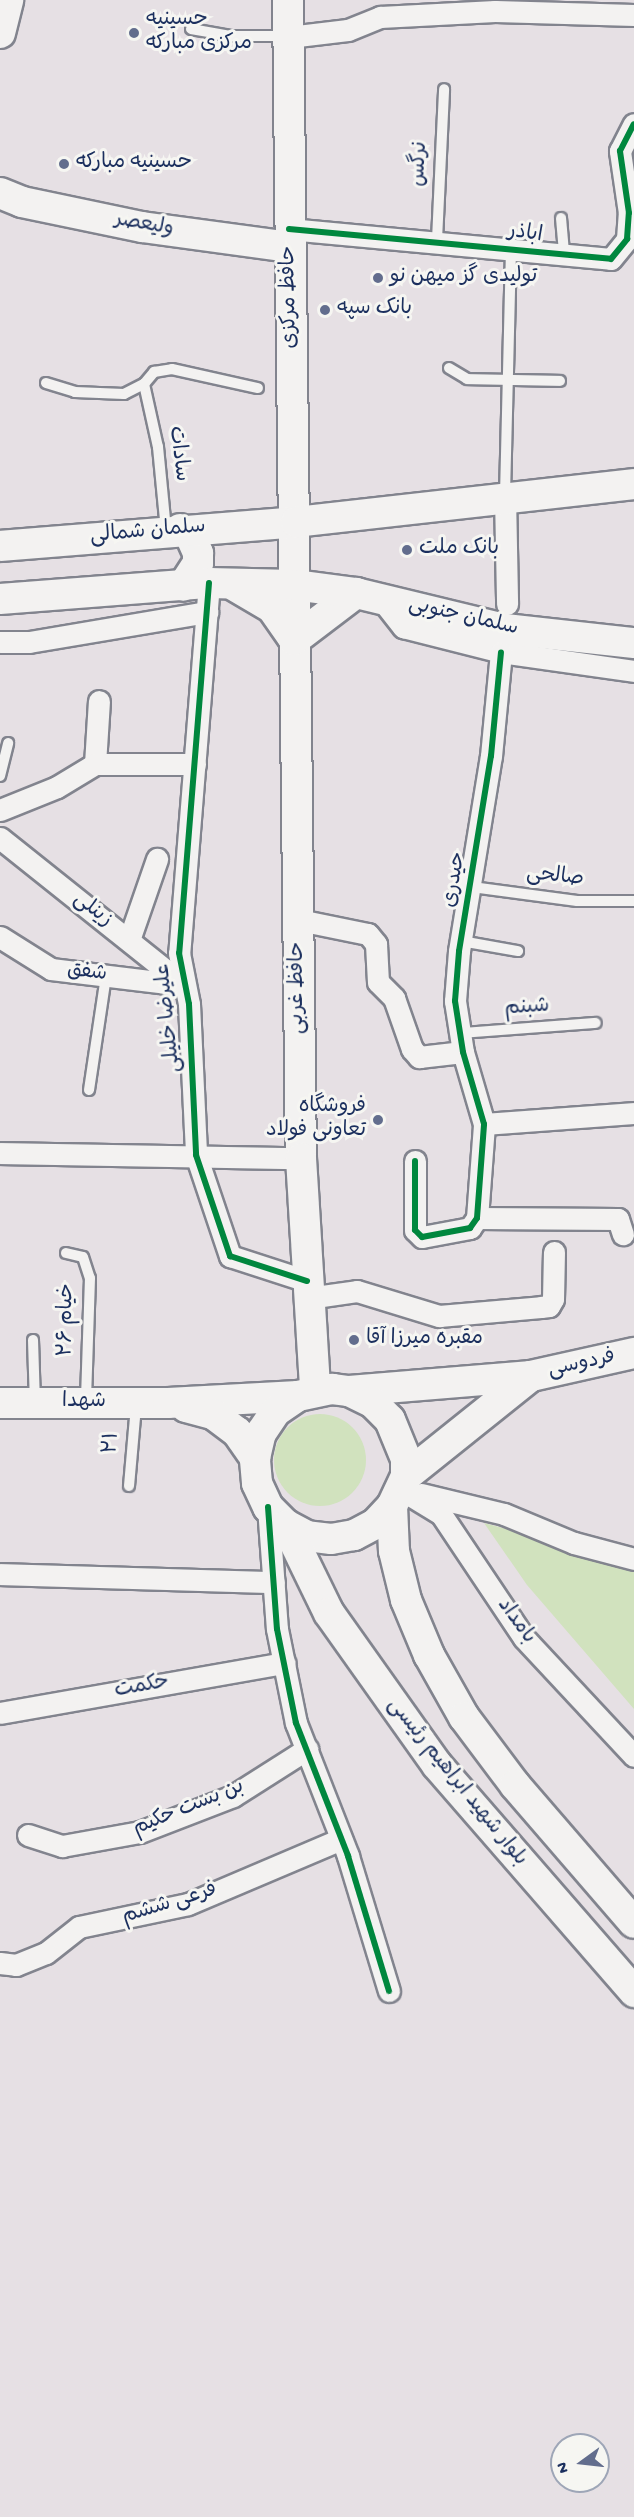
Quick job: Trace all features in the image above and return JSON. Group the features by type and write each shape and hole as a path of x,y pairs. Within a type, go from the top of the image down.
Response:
{"main road":[{"path":"0,33 8,0"},
{"name":"حافظ مرکزی","path":"288,0 289,238 296,522 294,585"},
{"name":"ولیعصر","path":"0,193 22,202 142,227 289,238"},
{"path":"296,522 505,495 634,484"},
{"name":"سلمان شمالی","path":"0,546 173,529 296,522"},
{"path":"173,529 190,535 198,553 198,563 207,591"},
{"path":"0,599 207,591 294,585"},
{"name":"سلمان جنوبی","path":"294,585 369,596 505,629 634,643"},
{"name":"حافظ غربی","path":"294,585 301,1158 308,1290 306,1393"},
{"path":"207,591 272,608 294,640 369,596"},
{"name":"فردوسی","path":"349,1391 531,1376 634,1353"},
{"path":"306,1393 276,1411 261,1432 255,1458 257,1484 277,1516 307,1536 331,1539 365,1529 399,1490 531,1376"},
{"path":"168,1403 349,1391 372,1402 390,1420 404,1452 394,1551 406,1600 429,1655 464,1717 515,1785 634,1923"},
{"name":"شهدا","path":"0,1403 168,1403"},
{"path":"168,1403 213,1414 237,1432 255,1458"},
{"name":"بلوار شهید ابراهیم رئیسی","path":"277,1516 329,1613 437,1765 634,1992"}],"street":[{"path":"289,36 348,30 380,17 495,11 634,15"},
{"name":"اباذر","path":"289,238 437,240 564,256 611,259 627,239 629,181 620,151 634,124"},
{"path":"505,495 507,604"},
{"path":"0,642 29,642 207,591"},
{"name":"علیرضا خلیلی","path":"207,591 179,953 192,1035 196,1155 230,1256 308,1290"},
{"path":"369,596 403,627 501,652 634,671"},
{"name":"حیدری","path":"477,1218 484,1124 463,1043 455,1000 461,941 472,887 491,756 501,652"},
{"path":"95,764 99,701"},
{"path":"0,810 57,787 95,764 195,764"},
{"name":"زینلی","path":"0,838 184,985"},
{"path":"129,940 157,860"},
{"path":"299,920 368,934 376,944 378,982 394,998 412,1049 419,1057 463,1043"},
{"name":"شفق","path":"0,937 51,969 184,985"},
{"path":"484,1124 634,1113"},
{"path":"0,1153 301,1158"},
{"path":"415,1161 415,1230 418,1234 464,1231 477,1218 618,1219 623,1234"},
{"path":"308,1290 357,1291 439,1316 549,1306 553,1299 554,1252"},
{"path":"399,1490 504,1514 574,1543 634,1559"},
{"name":"بامداد","path":"399,1490 441,1514 524,1638 634,1756"},
{"path":"277,1516 274,1582 296,1723 341,1839 389,1991"},
{"path":"0,1574 274,1582"},
{"name":"حکمت","path":"0,1713 285,1663"},
{"name":"بن بست حکیم","path":"28,1835 62,1846 140,1832 233,1796 307,1749"},
{"name":"فرعی ششم","path":"0,1963 16,1965 46,1953 79,1927 188,1904 341,1839"}],"lane":[{"path":"191,29 230,36 289,36"},
{"name":"نرگس","path":"437,240 444,89"},
{"path":"561,218 564,256"},
{"name":"اباذر","path":"505,495 511,250"},
{"path":"449,368 467,378 508,377 560,381"},
{"path":"46,383 75,392 124,394 144,384 154,372 172,369 258,388"},
{"name":"سادات","path":"144,384 173,529"},
{"path":"0,776 8,743"},
{"name":"صالحی","path":"472,887 576,902 634,901"},
{"path":"461,941 518,951"},
{"path":"89,1090 106,976"},
{"name":"شبنم","path":"463,1043 596,1023"},
{"name":"خیام ۲۶","path":"66,1253 83,1257 90,1278 86,1403"},
{"path":"33,1340 35,1403"},
{"name":"۲۱","path":"129,1486 137,1403"}],"green space":[{"path":"320,1414 338,1417 353,1427 363,1442 366,1460 363,1478 353,1493 338,1503 320,1506 302,1503 287,1493 277,1478 274,1460 277,1442 287,1427 302,1417"},
{"path":"484,1523 519,1532 572,1555 634,1571 634,1709 527,1585"}],"cycle path":[{"path":"289,229 611,259 627,239 629,213 620,151 634,124"},
{"path":"209,583 179,953 189,1004 196,1155 230,1256 307,1281"},
{"path":"415,1161 415,1230 422,1237 470,1228 477,1218 484,1124 463,1052 455,1001 459,951 491,756 501,652"},
{"path":"268,1507 277,1629 296,1723 348,1856 389,1991"}],"place":[{"name":"حسینیه مرکزی مبارکه","path":"134,33"},
{"name":"حسینیه مبارکه","path":"64,164"},
{"name":"تولیدی گز میهن نو","path":"378,278"},
{"name":"بانک سپه","path":"325,310"},
{"name":"بانک ملت","path":"407,550"},
{"name":"فروشگاه تعاونی فولاد","path":"378,1120"},
{"name":"مقبره میرزا آقا","path":"354,1340"}]}
